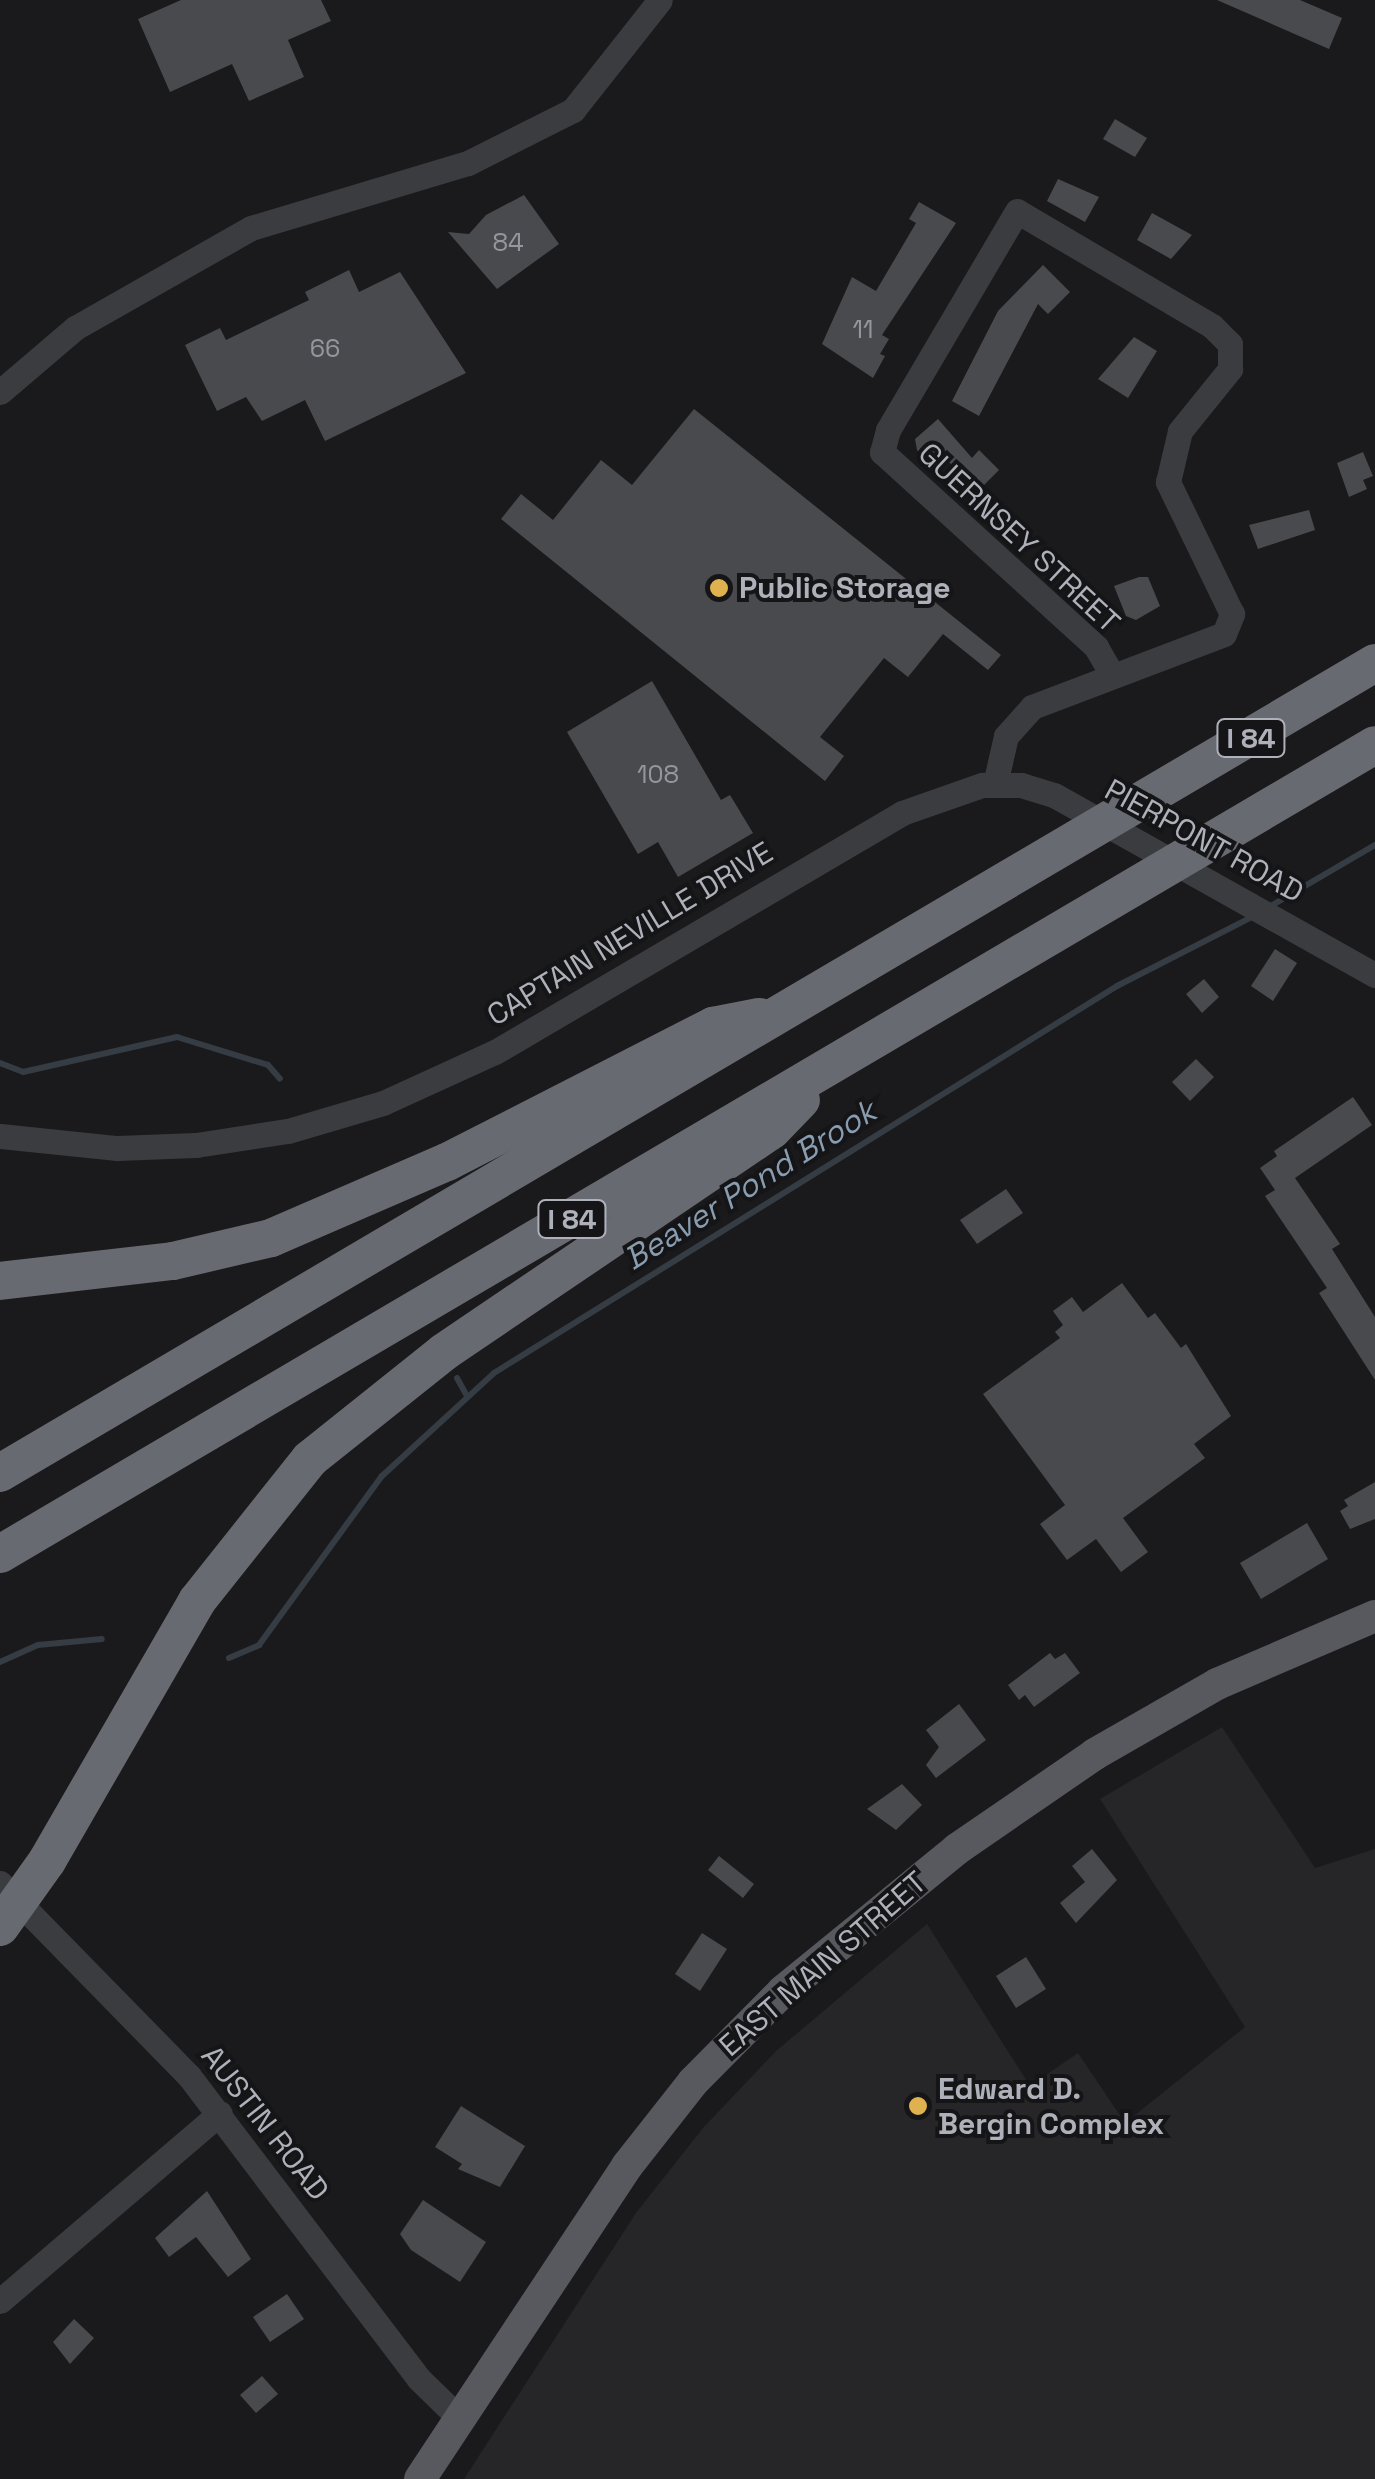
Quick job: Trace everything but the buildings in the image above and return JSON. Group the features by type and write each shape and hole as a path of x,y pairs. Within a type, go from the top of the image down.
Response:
{"highway":[{"name":"I 84","path":"0,1473 1375,664"},
{"name":"I 84","path":"0,1554 1375,745"},
{"path":"0,1281 172,1261 271,1238 434,1169 713,1026 783,1015"},
{"path":"7,1904 197,1601 310,1459 506,1307 771,1131 821,1071"}],"main road":[{"name":"EAST MAIN STREET","path":"420,2479 662,2119 798,1978 958,1849 1127,1734 1217,1684 1375,1616"}],"street":[{"path":"0,392 76,328 251,228 468,163 573,110 660,0"},
{"name":"GUERNSEY STREET","path":"1016,211 1212,326 1230,344 1230,369 1180,431 1168,482 1190,538 1227,597 1232,614 1224,634 1111,673 1096,647 882,452 888,430 1016,211"},
{"path":"995,784 1017,719 1052,696 1111,673"},
{"name":"PIERPONT ROAD","path":"995,784 1054,795 1375,976"},
{"name":"CAPTAIN NEVILLE DRIVE","path":"0,1136 117,1148 196,1145 288,1131 383,1103 495,1052 902,813 958,790 995,784"},
{"name":"AUSTIN ROAD","path":"7,1904 220,2113 419,2379 460,2419"},
{"path":"0,2300 220,2113"}],"shaded area":[{"name":"Edward D. Bergin Complex","path":"1222,1727 1315,1868 1375,1849 1375,2479 464,2479 636,2213 703,2128 776,2051 927,1924 1030,2086 1078,2053 1125,2123 1245,2027 1100,1799"}],"waterway":[{"name":"Beaver Pond Brook","path":"1269,907 1375,845"},
{"name":"Beaver Pond Brook","path":"229,1658 259,1645 382,1476 494,1373 1117,986 1254,916"},
{"path":"0,1063 23,1072 177,1037 268,1065 280,1079"},
{"path":"457,1378 467,1396"},
{"name":"Beaver Pond Brook","path":"0,1662 38,1645 102,1639"}],"place":[{"name":"Public Storage","path":"719,588"},
{"name":"Edward D. Bergin Complex","path":"918,2106"}]}
